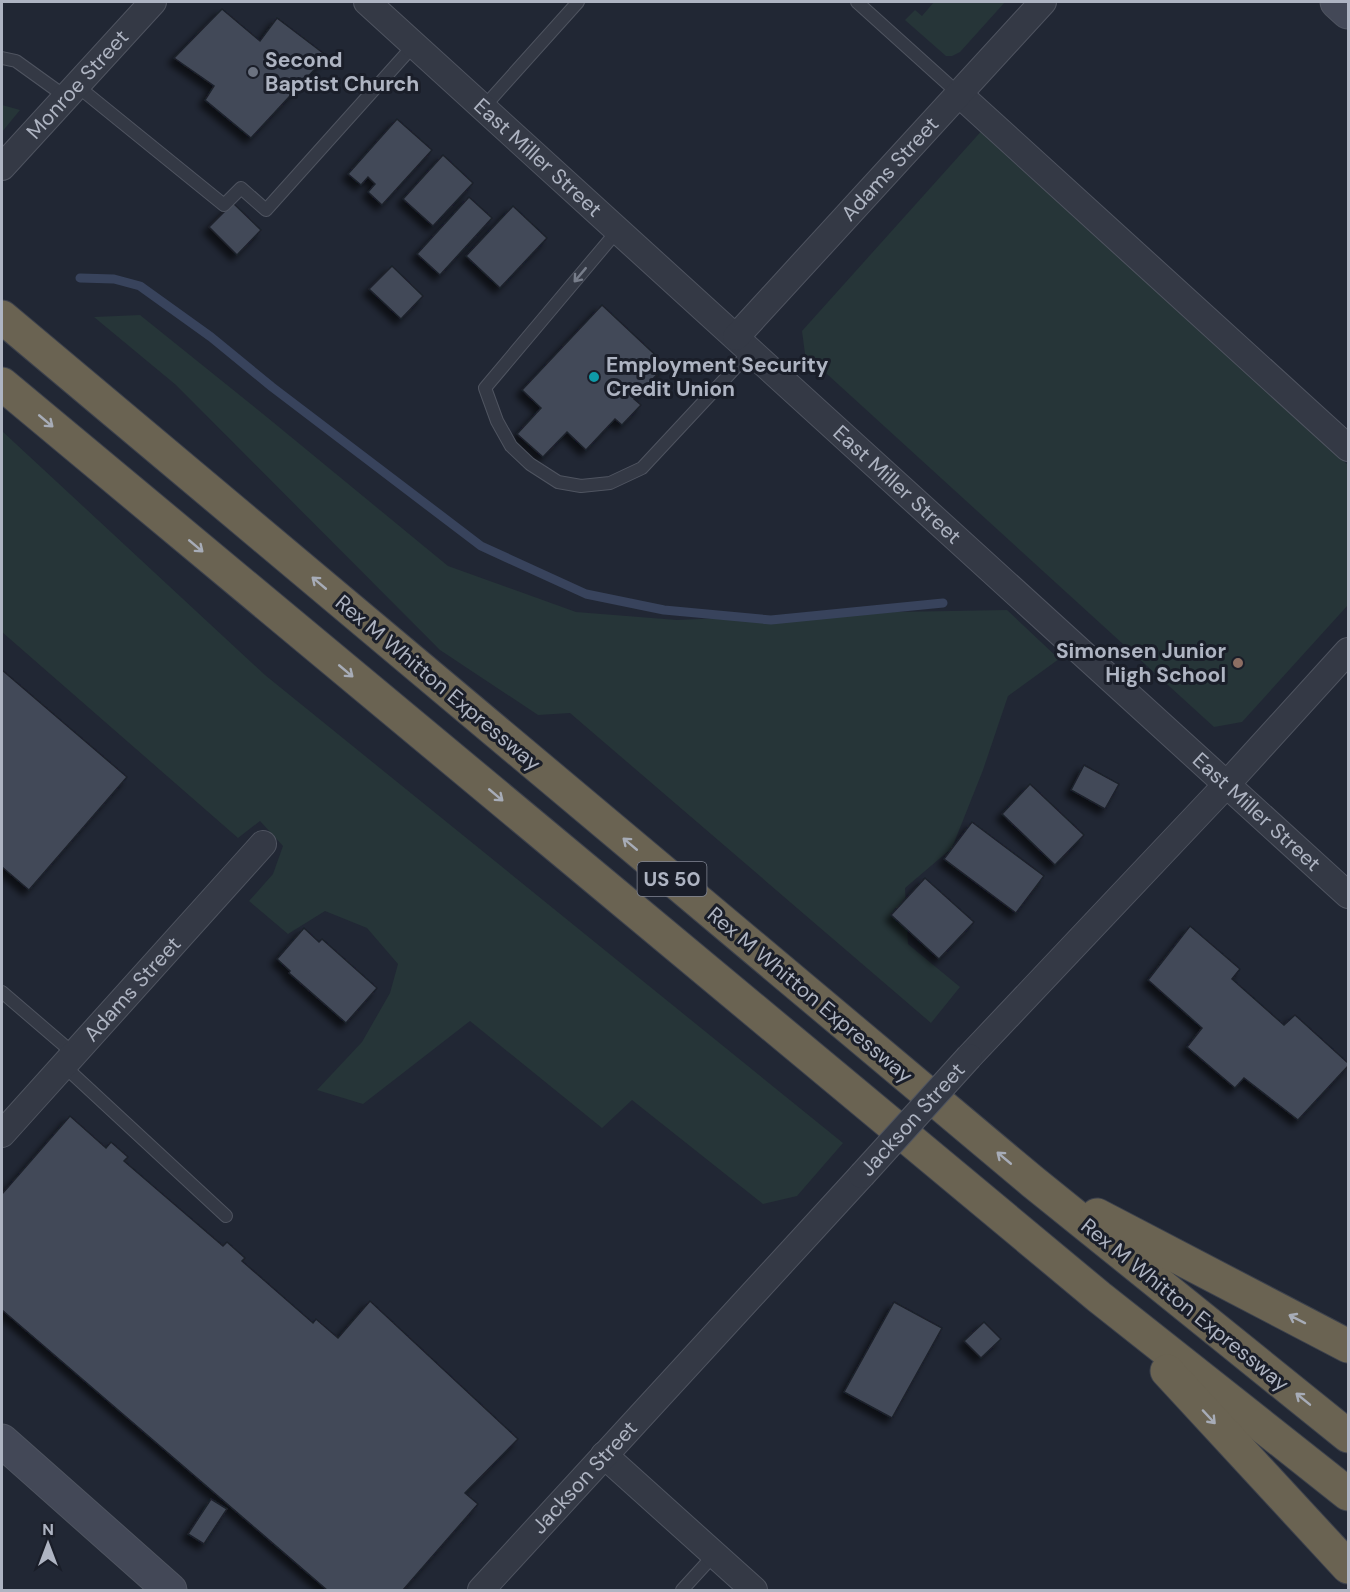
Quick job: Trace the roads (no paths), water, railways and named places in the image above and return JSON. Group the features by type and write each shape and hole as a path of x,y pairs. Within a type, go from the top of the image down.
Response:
{"highway":[{"name":"Rex M Whitton Expressway","path":"2,317 1033,1182 1348,1436"},
{"name":"US 50","path":"2,384 1099,1297 1348,1494"},
{"path":"1033,1182 1348,1346"},
{"path":"1099,1297 1348,1567"}],"main road":[{"path":"1337,2 1348,12"},
{"path":"2,1441 170,1590"}],"street":[{"name":"Monroe Street","path":"2,167 153,2"},
{"name":"East Miller Street","path":"367,2 1348,895"},
{"name":"Adams Street","path":"743,344 959,94 1043,2"},
{"path":"959,94 1348,448"},
{"name":"Jackson Street","path":"481,1590 969,1057 1227,784 1348,651"},
{"name":"Adams Street","path":"2,1134 263,844"},
{"path":"604,1455 754,1590"}],"lane":[{"path":"483,108 578,2"},
{"path":"857,2 959,94"},
{"path":"2,58 16,62 71,91 224,205 241,188 266,210 414,45"},
{"path":"618,230 485,388 496,421 511,446 530,464 558,482 580,486 610,483 642,468 743,344"},
{"path":"2,992 226,1216"},
{"path":"682,1590 714,1555"}],"waterway":[{"path":"80,278 114,279 140,286 211,337 272,387 481,546 586,594 664,610 771,620 943,603"}],"place":[{"name":"Second Baptist Church","path":"253,72"},
{"name":"Employment Security Credit Union","path":"594,377"},
{"name":"Simonsen Junior High School","path":"1238,663"}]}
